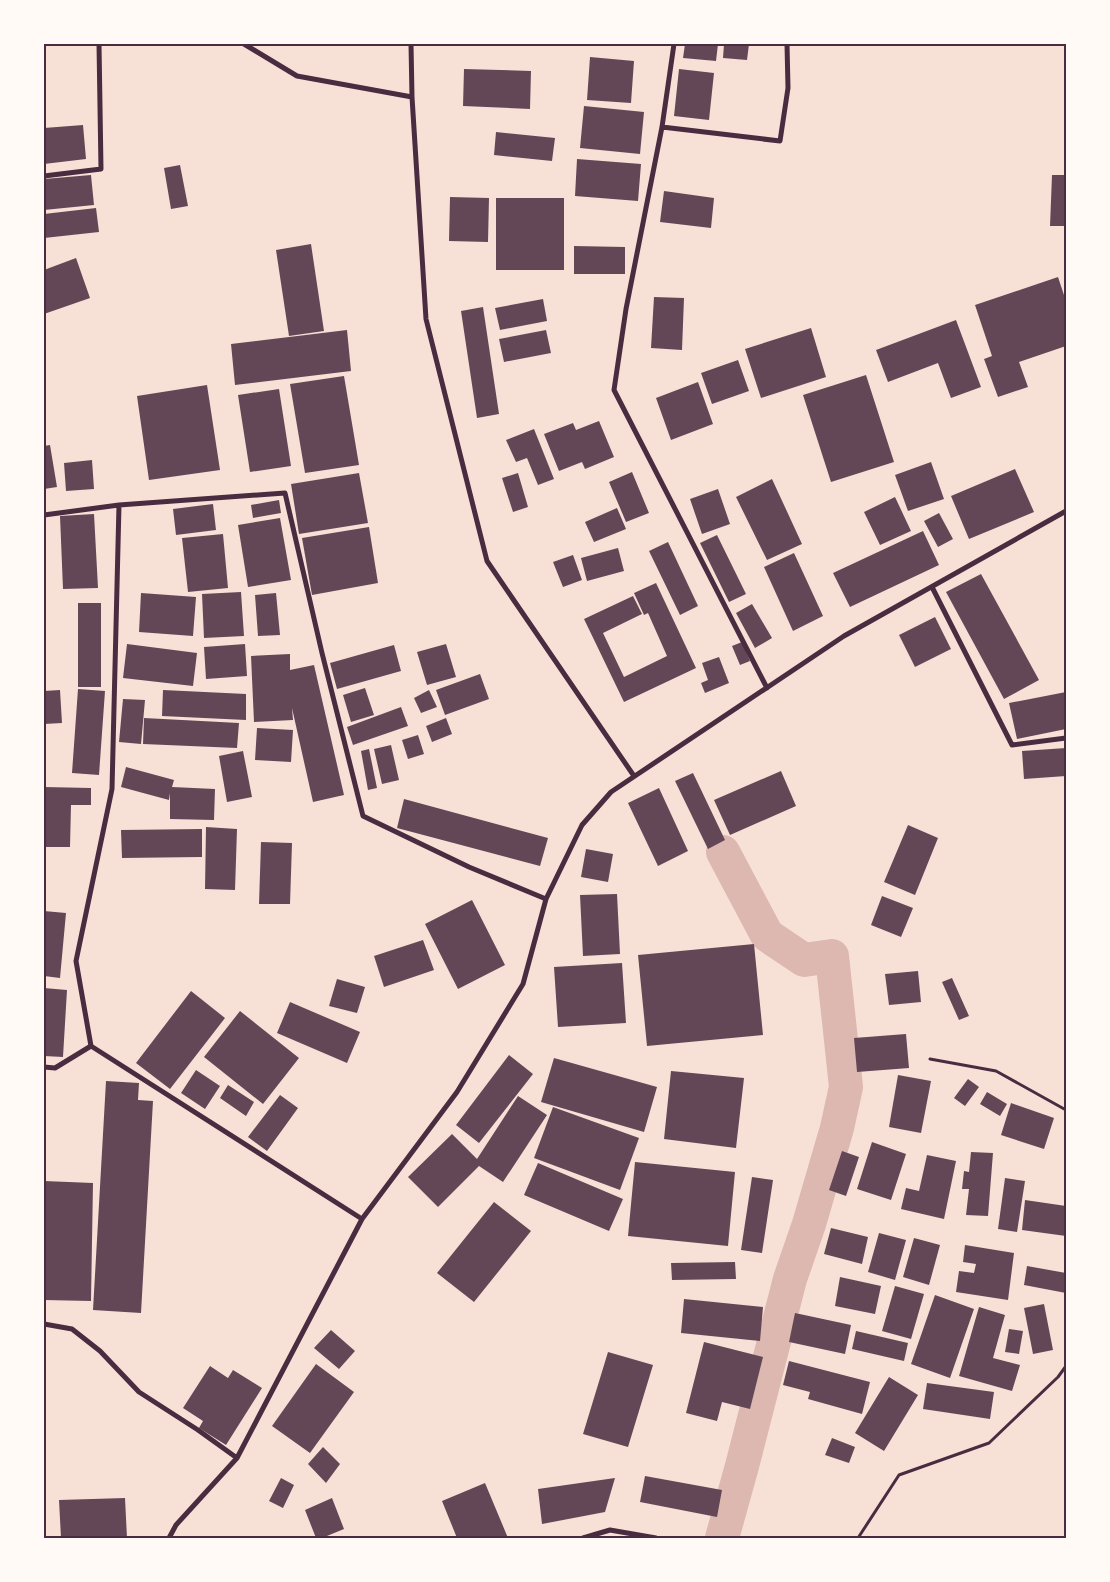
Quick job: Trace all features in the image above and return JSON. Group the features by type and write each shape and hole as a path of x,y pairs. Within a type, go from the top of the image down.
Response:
{"street":[{"path":"44,176 101,170 99,44"},
{"path":"244,44 296,76 412,97"},
{"path":"411,44 412,97 426,318 487,561 634,776"},
{"path":"674,44 662,127 626,309 614,390 767,688"},
{"path":"662,127 780,140 788,88 787,44"},
{"path":"44,514 119,505 286,494 322,653 363,816 469,867 546,899"},
{"path":"119,505 112,789 76,961 91,1046 362,1219"},
{"path":"169,1538 176,1526 237,1458 362,1219 457,1092 523,984 546,899 582,824 611,792 844,636 1066,511"},
{"path":"932,587 1012,745 1066,738"},
{"path":"44,1067 55,1068 91,1046"},
{"path":"44,1324 72,1329 100,1351 139,1392 237,1458"},
{"path":"583,1538 610,1530 656,1538"}],"path":[{"path":"930,1059 996,1071 1066,1110"},
{"path":"858,1538 899,1475 990,1443 1058,1377 1066,1366"}],"building":[{"path":"685,44 718,44 716,61 683,58"},
{"path":"724,44 749,44 747,60 723,58"},
{"path":"590,57 634,61 631,103 587,100"},
{"path":"464,69 531,71 530,109 463,106"},
{"path":"679,69 714,73 709,120 674,116"},
{"path":"584,106 644,112 640,154 580,148"},
{"path":"83,125 86,159 44,164 44,128"},
{"path":"496,132 555,138 552,161 494,155"},
{"path":"577,159 641,164 638,201 575,196"},
{"path":"180,165 188,206 171,209 164,168"},
{"path":"91,175 94,205 44,210 44,179"},
{"path":"1052,175 1066,175 1066,226 1050,226"},
{"path":"664,191 714,198 711,228 660,222"},
{"path":"450,197 489,198 488,242 449,241"},
{"path":"496,198 564,198 564,270 496,270"},
{"path":"96,208 99,232 44,238 44,214"},
{"path":"311,244 324,331 289,336 276,250"},
{"path":"574,246 625,247 625,274 574,274"},
{"path":"76,258 90,298 44,314 44,270"},
{"path":"1058,277 1066,301 1066,346 1019,362 1028,387 998,397 984,359 992,356 975,305"},
{"path":"654,297 684,298 682,350 651,348"},
{"path":"543,299 547,321 500,330 495,308"},
{"path":"483,307 499,414 477,418 461,311"},
{"path":"956,320 981,387 951,398 938,363 888,382 876,350"},
{"path":"811,328 826,377 761,398 745,349"},
{"path":"347,330 351,371 235,385 231,344"},
{"path":"546,330 551,353 504,362 499,339"},
{"path":"738,360 749,391 712,404 701,373"},
{"path":"866,375 894,462 831,482 803,395"},
{"path":"344,376 359,465 305,473 290,384"},
{"path":"698,382 713,424 671,440 656,398"},
{"path":"207,385 220,470 149,480 137,396"},
{"path":"279,389 291,466 250,472 238,395"},
{"path":"599,421 614,457 585,469 582,462 559,471 544,434 573,423 576,430"},
{"path":"534,429 554,479 538,485 527,458 516,462 506,440"},
{"path":"50,445 57,487 44,489 44,446"},
{"path":"92,460 94,489 66,491 64,463"},
{"path":"931,462 944,499 908,511 895,475"},
{"path":"1015,469 1034,512 969,539 951,496"},
{"path":"632,472 649,513 626,522 609,482"},
{"path":"359,473 368,523 299,534 291,484"},
{"path":"518,473 528,507 513,512 502,478"},
{"path":"772,479 802,544 767,560 736,497"},
{"path":"718,489 730,524 702,534 690,499"},
{"path":"895,497 911,531 880,545 864,512"},
{"path":"279,500 281,513 253,518 251,505"},
{"path":"213,504 216,530 176,535 173,509"},
{"path":"617,508 626,529 594,542 585,522"},
{"path":"939,513 953,539 938,547 924,521"},
{"path":"94,514 98,588 63,589 60,516"},
{"path":"280,518 291,580 248,587 238,525"},
{"path":"369,527 378,583 312,595 302,538"},
{"path":"923,531 939,565 850,607 833,573"},
{"path":"223,534 228,588 188,592 182,538"},
{"path":"717,535 746,594 729,602 700,543"},
{"path":"668,542 698,606 680,615 649,551"},
{"path":"618,548 624,571 587,581 581,558"},
{"path":"794,553 823,616 793,631 764,567"},
{"path":"573,555 582,580 563,587 553,562"},
{"path":"981,574 1039,680 1004,699 946,592"},
{"path":"656,583 696,668 624,702 584,619 633,596 642,614 603,633 624,677 667,656 648,613 644,615 634,593"},
{"path":"241,592 244,636 204,638 202,594"},
{"path":"141,593 196,597 193,636 139,632"},
{"path":"276,593 280,635 258,636 255,595"},
{"path":"78,603 101,603 101,687 78,687"},
{"path":"752,604 772,638 755,648 736,613"},
{"path":"935,617 951,649 915,667 899,635"},
{"path":"742,642 750,661 740,665 732,646"},
{"path":"127,644 197,653 193,686 123,678"},
{"path":"245,644 247,676 206,679 204,647"},
{"path":"446,644 456,677 427,685 417,652"},
{"path":"394,645 401,671 337,689 330,663"},
{"path":"290,654 290,670 314,665 344,795 313,802 292,708 293,720 254,722 251,656"},
{"path":"719,657 729,683 705,693 701,683 708,680 702,663"},
{"path":"480,674 489,699 445,715 436,690"},
{"path":"365,688 374,715 351,722 343,695"},
{"path":"78,689 105,691 99,775 72,773"},
{"path":"60,690 62,723 44,724 44,691"},
{"path":"163,690 246,694 246,720 162,716"},
{"path":"429,690 437,707 421,713 414,698"},
{"path":"1066,692 1066,729 1017,739 1009,703"},
{"path":"123,699 145,700 141,744 119,742"},
{"path":"401,707 408,726 353,745 347,727"},
{"path":"144,718 239,723 237,748 143,744"},
{"path":"446,718 452,734 432,742 426,726"},
{"path":"257,728 293,730 291,762 255,760"},
{"path":"418,735 424,754 408,759 402,740"},
{"path":"391,745 399,780 382,784 374,749"},
{"path":"1066,748 1066,776 1024,779 1022,751"},
{"path":"369,749 377,788 368,790 361,751"},
{"path":"243,751 252,797 227,802 219,756"},
{"path":"126,767 174,780 172,787 215,789 214,820 170,819 170,793 169,800 121,787"},
{"path":"781,771 796,806 730,835 714,800"},
{"path":"693,773 725,840 708,849 675,781"},
{"path":"44,787 91,788 91,805 71,805 70,847 44,847"},
{"path":"659,788 688,851 658,866 628,803"},
{"path":"404,799 548,838 540,866 397,828"},
{"path":"908,825 938,838 915,895 884,882"},
{"path":"206,827 237,829 235,890 205,889"},
{"path":"202,829 202,857 122,858 121,830"},
{"path":"261,842 292,843 290,904 259,904"},
{"path":"586,849 613,854 608,882 581,877"},
{"path":"617,894 620,954 583,956 580,895"},
{"path":"882,896 913,908 901,937 871,925"},
{"path":"472,900 505,965 458,989 425,924"},
{"path":"44,911 66,913 60,978 44,976"},
{"path":"423,940 434,970 384,987 374,956"},
{"path":"754,944 763,1035 647,1046 638,955"},
{"path":"622,963 626,1023 558,1027 554,967"},
{"path":"918,971 921,1002 889,1005 885,974"},
{"path":"952,978 969,1016 959,1020 942,982"},
{"path":"337,979 365,987 357,1013 329,1006"},
{"path":"44,988 67,990 63,1057 44,1056"},
{"path":"191,991 225,1018 170,1089 136,1063"},
{"path":"290,1002 360,1032 347,1063 277,1033"},
{"path":"240,1011 299,1058 263,1104 204,1057"},
{"path":"906,1034 909,1068 857,1072 854,1038"},
{"path":"509,1055 533,1074 479,1143 456,1125"},
{"path":"554,1058 657,1087 644,1132 541,1102"},
{"path":"196,1070 220,1086 205,1109 181,1093"},
{"path":"671,1071 744,1078 736,1148 664,1139"},
{"path":"898,1075 931,1081 921,1133 889,1127"},
{"path":"968,1079 979,1087 965,1106 954,1098"},
{"path":"106,1081 139,1083 138,1100 153,1101 141,1313 93,1310"},
{"path":"228,1085 254,1102 246,1116 220,1098"},
{"path":"987,1092 1007,1104 1000,1116 980,1104"},
{"path":"280,1095 298,1108 267,1151 248,1137"},
{"path":"518,1096 547,1115 503,1182 479,1166 438,1207 408,1177 452,1134 477,1159"},
{"path":"1011,1103 1054,1118 1044,1149 1001,1135"},
{"path":"553,1107 639,1138 620,1190 534,1158"},
{"path":"872,1142 906,1154 891,1200 857,1189"},
{"path":"842,1151 859,1157 846,1196 829,1190"},
{"path":"971,1152 993,1153 988,1216 966,1215 969,1189 962,1189 964,1171 969,1172"},
{"path":"927,1155 956,1161 944,1219 901,1209 906,1188 919,1191"},
{"path":"635,1162 735,1172 728,1246 628,1236"},
{"path":"538,1163 623,1199 609,1231 524,1195"},
{"path":"752,1177 773,1180 762,1253 741,1250"},
{"path":"1005,1178 1025,1181 1017,1232 998,1229"},
{"path":"44,1181 93,1183 91,1301 44,1300"},
{"path":"1025,1200 1066,1206 1066,1236 1022,1230"},
{"path":"494,1202 531,1231 474,1302 437,1273"},
{"path":"831,1228 868,1237 862,1264 824,1254"},
{"path":"879,1233 906,1240 895,1280 868,1272"},
{"path":"914,1238 940,1245 929,1285 903,1277"},
{"path":"965,1245 1014,1253 1008,1300 956,1292 959,1271 974,1273 976,1264 963,1262"},
{"path":"735,1262 736,1279 672,1280 671,1263"},
{"path":"1027,1266 1066,1273 1066,1293 1024,1285"},
{"path":"840,1277 881,1286 875,1314 835,1306"},
{"path":"895,1286 924,1294 911,1339 882,1331"},
{"path":"935,1295 974,1309 950,1378 911,1364"},
{"path":"684,1299 763,1307 760,1341 681,1333"},
{"path":"1044,1304 1053,1350 1033,1354 1024,1308"},
{"path":"979,1307 1005,1315 993,1358 1020,1365 1012,1391 959,1376"},
{"path":"795,1313 851,1325 845,1354 789,1342"},
{"path":"1009,1329 1023,1331 1019,1354 1005,1352"},
{"path":"331,1330 355,1351 339,1369 314,1348"},
{"path":"856,1331 908,1343 904,1361 852,1349"},
{"path":"704,1342 763,1357 750,1409 722,1402 717,1421 686,1413"},
{"path":"608,1352 653,1365 628,1447 583,1434"},
{"path":"789,1361 870,1382 862,1414 808,1399 810,1392 783,1385"},
{"path":"316,1364 354,1392 310,1453 272,1426"},
{"path":"210,1366 228,1378 233,1370 262,1388 226,1445 199,1428 203,1421 183,1408"},
{"path":"889,1377 918,1395 884,1451 855,1433"},
{"path":"927,1383 994,1392 990,1419 923,1409"},
{"path":"832,1438 855,1447 849,1463 825,1455"},
{"path":"323,1447 340,1464 326,1483 308,1464"},
{"path":"645,1476 722,1490 717,1517 640,1502"},
{"path":"281,1478 294,1485 283,1508 269,1501"},
{"path":"615,1478 605,1512 542,1524 538,1489"},
{"path":"485,1483 508,1538 457,1538 442,1501"},
{"path":"125,1498 127,1538 61,1538 59,1500"},
{"path":"332,1498 344,1529 322,1538 316,1538 305,1510"}],"waterway":[{"path":"722,1538 790,1279 809,1224 837,1128 846,1087 832,956 804,960 767,935 723,852"}]}
